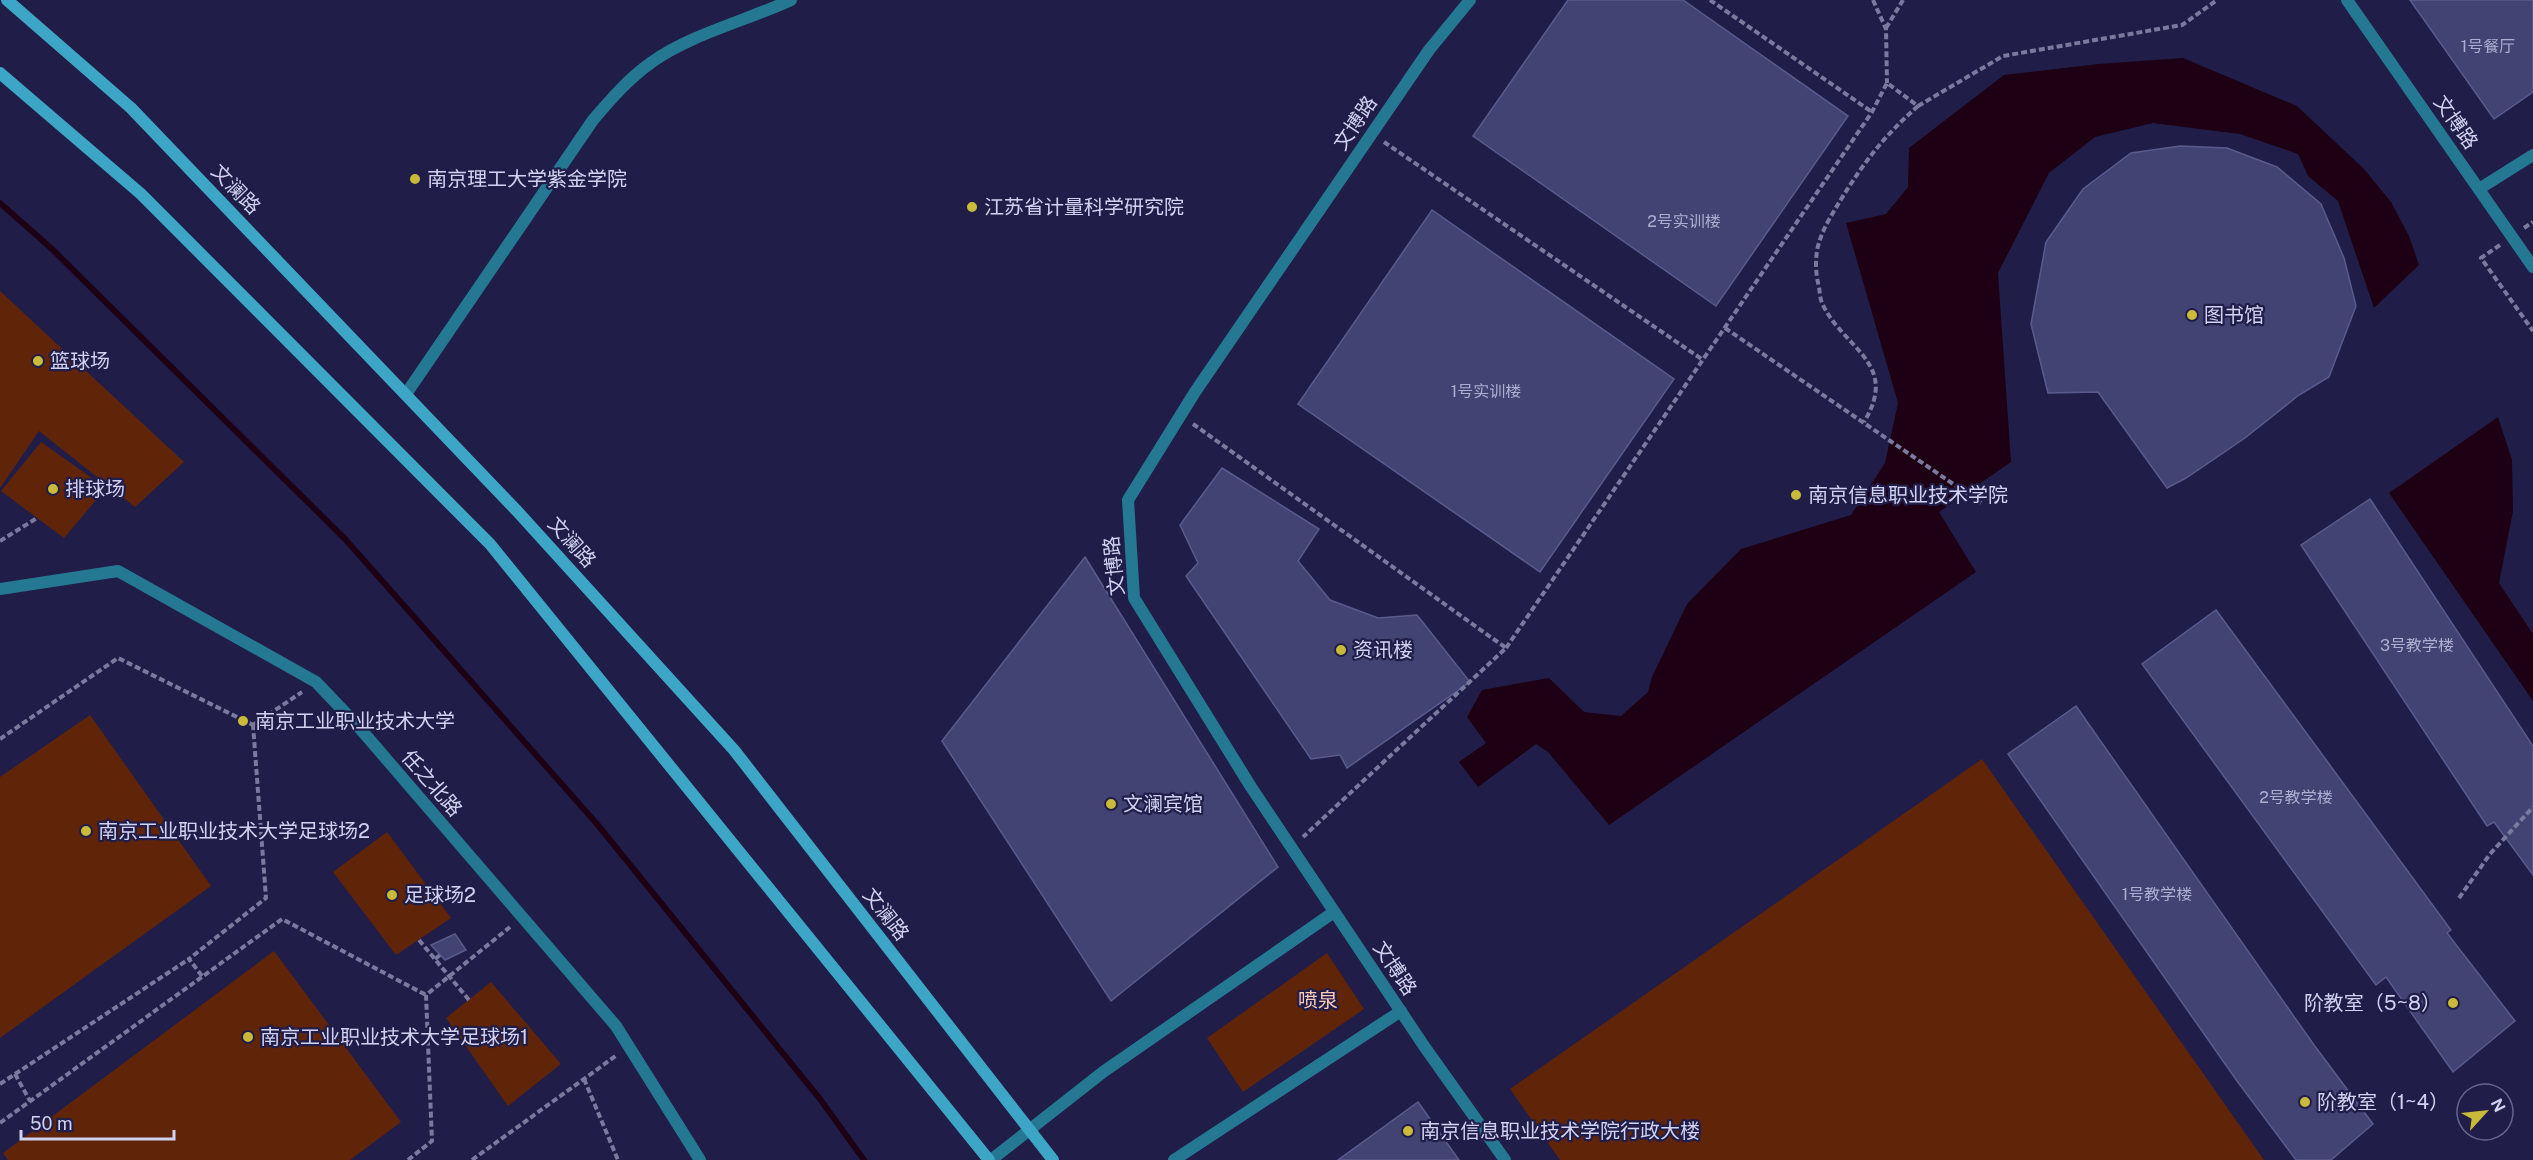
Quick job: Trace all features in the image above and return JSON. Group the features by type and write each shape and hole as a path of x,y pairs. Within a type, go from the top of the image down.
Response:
{"main road":[{"name":"文澜路","path":"7,0 132,108 518,511 734,750 1028,1131 1053,1160"},
{"path":"0,73 141,194 489,544 990,1160"}],"street":[{"path":"406,394 593,120 619,90 653,61 698,38 791,0"},
{"name":"文博路","path":"1470,0 1429,50 1371,134 1181,415 1128,500 1134,598 1251,787 1401,1011 1505,1160"},
{"name":"文博路","path":"2347,0 2533,267"},
{"path":"2479,189 2533,155"},
{"name":"任之北路","path":"0,589 118,571 316,682 357,725 616,1026 700,1160"},
{"path":"990,1160 1103,1072 1334,912"},
{"path":"1174,1160 1401,1011"}],"path":[{"path":"1710,0 1872,112"},
{"path":"1292,848 1506,648 1872,112 1887,83 1886,28 1873,0"},
{"path":"1886,28 1903,0"},
{"path":"1864,422 1875,404 1874,379 1866,357 1843,333 1822,304 1815,271 1817,249 1827,223 1871,152 1918,106 2003,56 2182,25 2217,0"},
{"path":"1887,83 1918,106"},
{"path":"1371,134 1703,360"},
{"path":"2533,222 2481,258 2533,331"},
{"path":"1725,328 1981,503"},
{"path":"1181,415 1506,648"},
{"path":"0,541 38,518"},
{"path":"0,739 118,658 253,725"},
{"path":"253,725 316,682"},
{"path":"0,1084 189,959 266,898 253,725"},
{"path":"2458,898 2490,854 2533,807"},
{"path":"426,995 522,917"},
{"path":"0,1123 282,919 426,995"},
{"path":"419,940 469,1000"},
{"path":"435,959 440,955"},
{"path":"189,959 202,976"},
{"path":"408,1160 432,1141 426,995"},
{"path":"472,1160 630,1046"},
{"path":"15,1074 30,1101"},
{"path":"584,1079 618,1160"}],"green space":[{"name":"篮球场","path":"0,291 184,462 135,507 39,431 0,488"},
{"name":"排球场","path":"41,442 106,488 64,538 1,491"},
{"name":"南京工业职业技术大学足球场2","path":"90,715 211,886 0,1038 0,777"},
{"path":"1982,759 2264,1160 1560,1160 1510,1089"},
{"name":"足球场2","path":"387,832 451,918 396,955 333,872"},
{"name":"南京工业职业技术大学足球场1","path":"274,951 401,1122 350,1160 8,1160 3,1153"},
{"name":"喷泉","path":"1327,953 1364,1009 1243,1092 1207,1038"},
{"path":"491,982 561,1064 508,1106 446,1018"}],"shaded area":[{"path":"2183,58 2297,106 2364,169 2391,202 2409,236 2419,265 2374,308 2338,201 2308,176 2298,154 2240,134 2153,123 2095,137 2049,173 1998,273 2011,462 1939,512 1976,572 1609,825 1548,752 1536,744 1478,787 1459,762 1486,743 1467,717 1482,690 1549,678 1584,712 1621,716 1648,692 1652,677 1687,604 1741,549 1851,515 1885,463 1898,403 1846,223 1886,214 1908,187 1909,148 2004,75 2099,64"},
{"path":"2498,417 2512,460 2513,511 2499,583 2533,634 2533,701 2389,493"}],"building":[{"path":"1568,0 1683,0 1848,116 1716,306 1473,136"},
{"path":"2410,0 2533,0 2533,92 2494,119"},
{"name":"图书馆","path":"2180,146 2227,148 2277,167 2321,204 2344,258 2356,306 2329,377 2299,395 2245,438 2186,478 2167,488 2098,392 2048,393 2031,324 2046,242 2083,189 2131,153"},
{"path":"1432,210 1674,379 1540,572 1298,404"},
{"name":"资讯楼","path":"1222,468 1319,529 1298,561 1330,600 1378,618 1417,615 1470,682 1347,768 1340,755 1311,759 1186,576 1198,563 1180,525"},
{"path":"2370,499 2533,746 2533,875 2494,822 2487,826 2301,545"},
{"name":"文澜宾馆","path":"1085,557 1278,867 1111,1001 942,741"},
{"path":"2216,610 2451,930 2447,933 2515,1021 2453,1072 2386,977 2376,985 2142,664"},
{"path":"2076,706 2314,1045 2373,1124 2331,1160 2296,1160 2237,1081 2008,754"},
{"path":"455,934 466,950 445,960 431,945"},
{"name":"南京信息职业技术学院行政大楼","path":"1418,1102 1459,1160 1338,1160"}],"waterway":[{"path":"0,203 52,249 346,540 597,824 820,1099 864,1160"}],"place":[{"name":"南京理工大学紫金学院","path":"415,179"},
{"name":"江苏省计量科学研究院","path":"972,207"},
{"name":"图书馆","path":"2192,315"},
{"name":"篮球场","path":"38,361"},
{"name":"排球场","path":"53,489"},
{"name":"南京信息职业技术学院","path":"1796,495"},
{"name":"资讯楼","path":"1341,650"},
{"name":"南京工业职业技术大学","path":"243,721"},
{"name":"文澜宾馆","path":"1111,804"},
{"name":"南京工业职业技术大学足球场2","path":"86,831"},
{"name":"足球场2","path":"392,895"},
{"name":"阶教室（5~8）","path":"2453,1003"},
{"name":"南京工业职业技术大学足球场1","path":"248,1037"},
{"name":"阶教室（1~4）","path":"2305,1102"},
{"name":"南京信息职业技术学院行政大楼","path":"1408,1131"}]}
